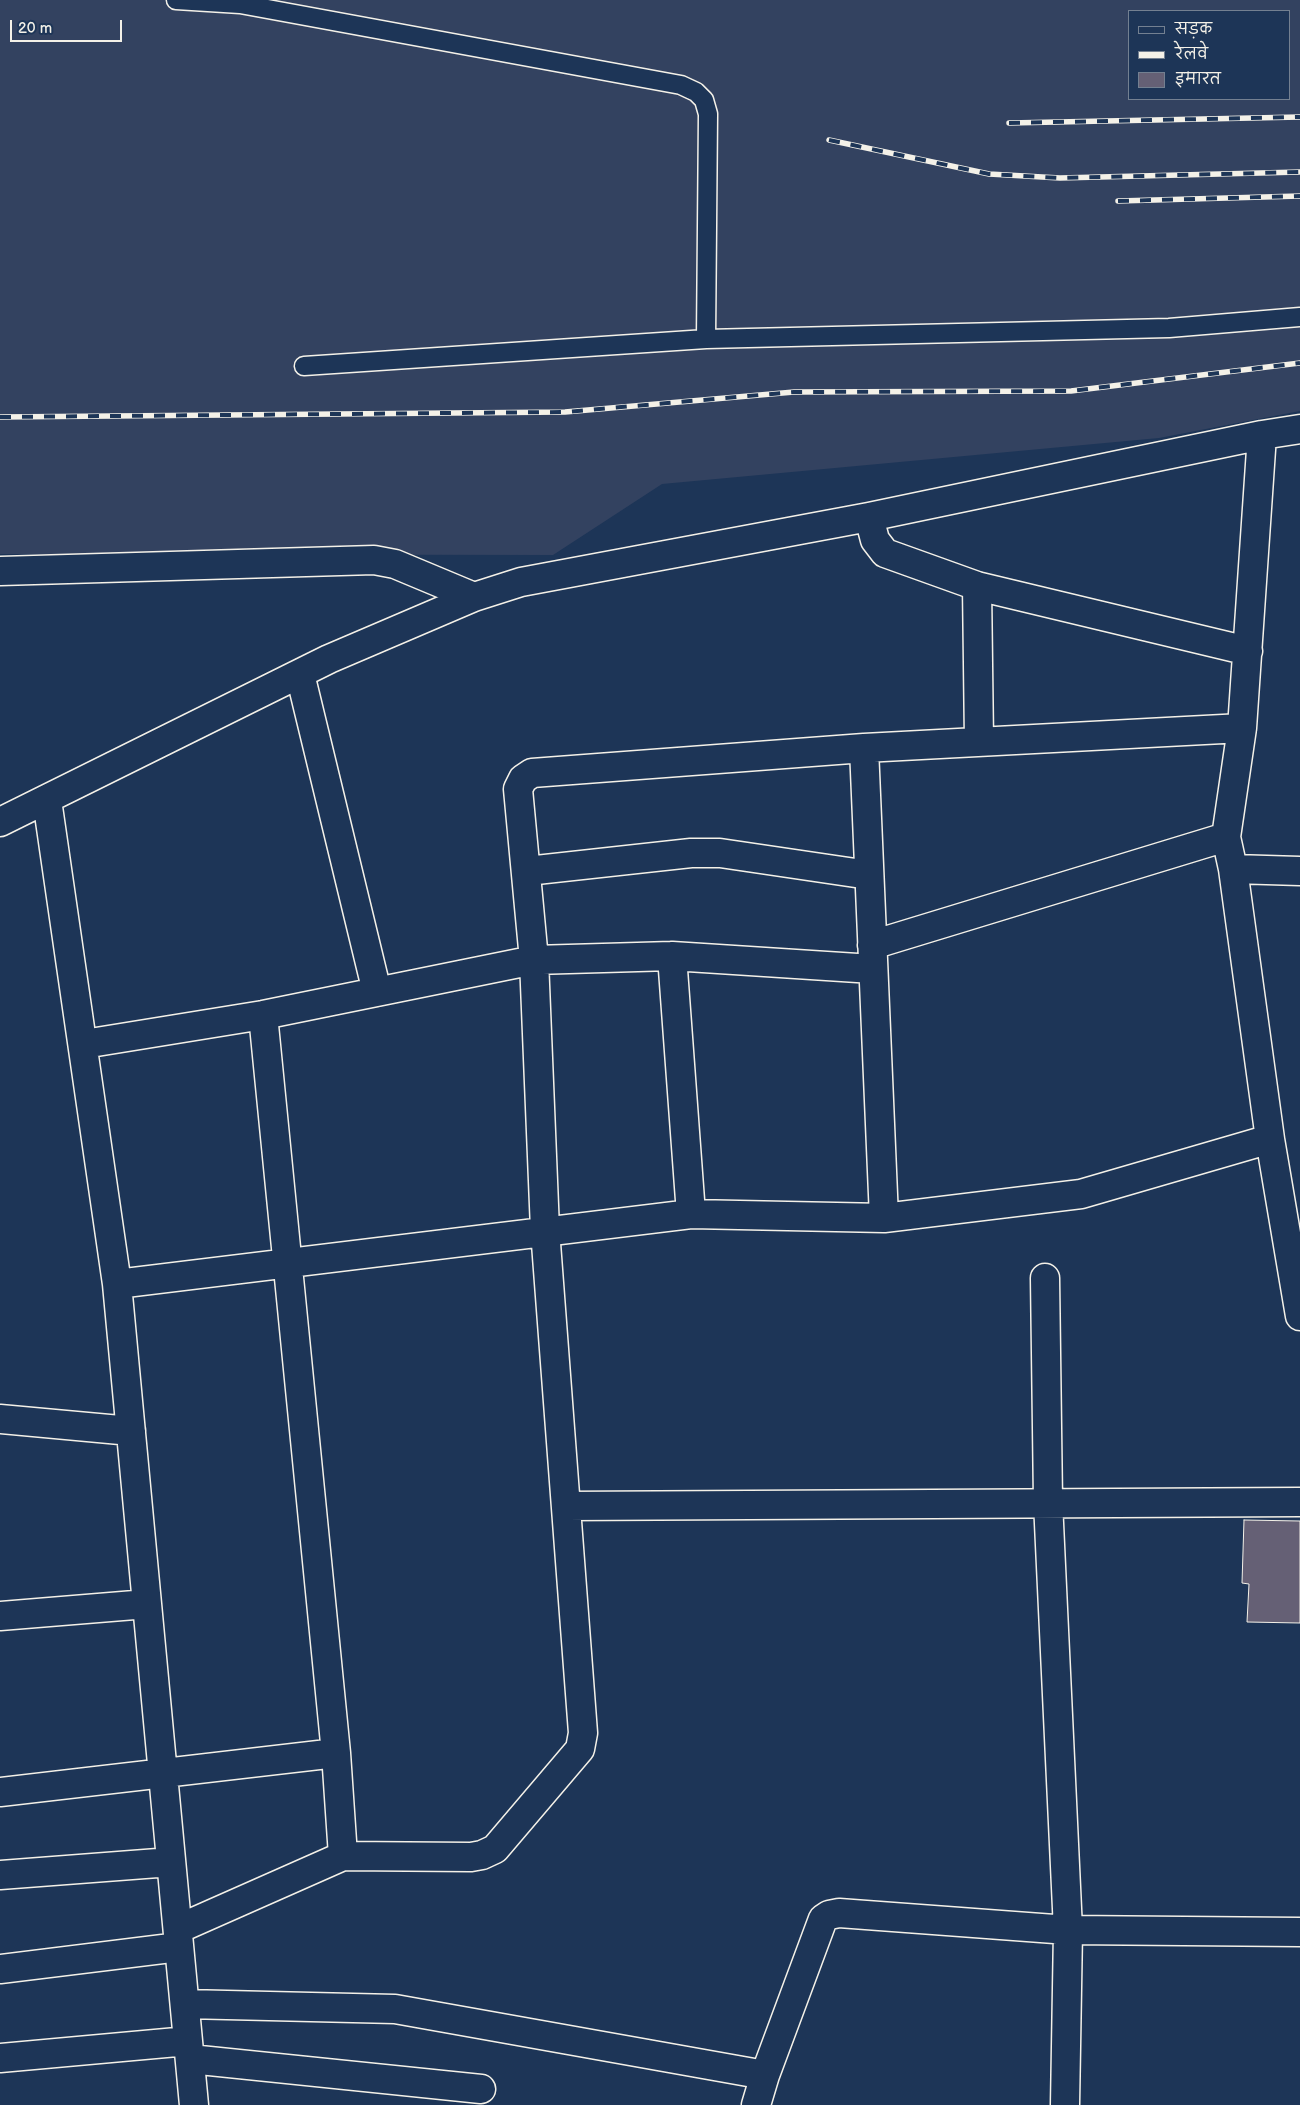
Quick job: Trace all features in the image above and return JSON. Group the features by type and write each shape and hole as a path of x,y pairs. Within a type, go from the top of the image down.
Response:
{"street":[{"path":"0,822 329,659 474,597 522,582 869,517 1262,435 1300,429"},
{"path":"1262,435 1242,728 1226,837 1270,1139 1295,1258 1300,1316"},
{"path":"869,517 875,540 885,553 977,586 1248,650"},
{"path":"0,571 374,560 395,564 474,597"},
{"path":"977,586 979,742"},
{"path":"300,674 377,992"},
{"path":"0,1968 179,1938 343,1856 471,1857 482,1855 495,1849 580,1749 583,1733 545,1230 534,960 518,789 523,779 532,773 864,748 1242,728"},
{"path":"864,748 884,1218"},
{"path":"47,800 84,1044 117,1284 194,2105"},
{"path":"84,1044 263,1014 534,960 672,956 872,957 1226,837"},
{"path":"527,871 691,853 720,853 869,874"},
{"path":"1232,869 1300,871"},
{"path":"672,956 691,1214"},
{"path":"263,1014 336,1753 343,1856"},
{"path":"117,1284 545,1230 691,1214 884,1218 1081,1194 1270,1139"},
{"path":"1045,1278 1048,1502 1068,1930 1065,2105"},
{"path":"0,1419 131,1432"},
{"path":"566,1506 1300,1502"},
{"path":"0,1616 147,1604"},
{"path":"0,1792 336,1753"},
{"path":"0,1875 172,1862"},
{"path":"756,2105 765,2075 823,1919 829,1915 839,1913 1068,1930 1300,1932"},
{"path":"185,2004 395,2009 765,2075"},
{"path":"0,2058 189,2050 481,2089"}],"lane":[{"path":"176,0 240,4 681,85 696,92 704,100 708,114 706,339"},
{"path":"304,366 706,339 1169,328 1300,317"}],"shaded area":[{"path":"0,0 1300,0 1300,411 1159,438 662,484 553,555 0,554"}],"building":[{"path":"1244,1520 1300,1521 1300,1623 1247,1622 1249,1584 1242,1583"}],"railway":[{"path":"1009,123 1300,117"},
{"path":"829,140 989,174 1060,178 1300,172"},
{"path":"1118,201 1300,196"},
{"path":"0,417 565,412 794,392 1071,391 1300,363"}]}
